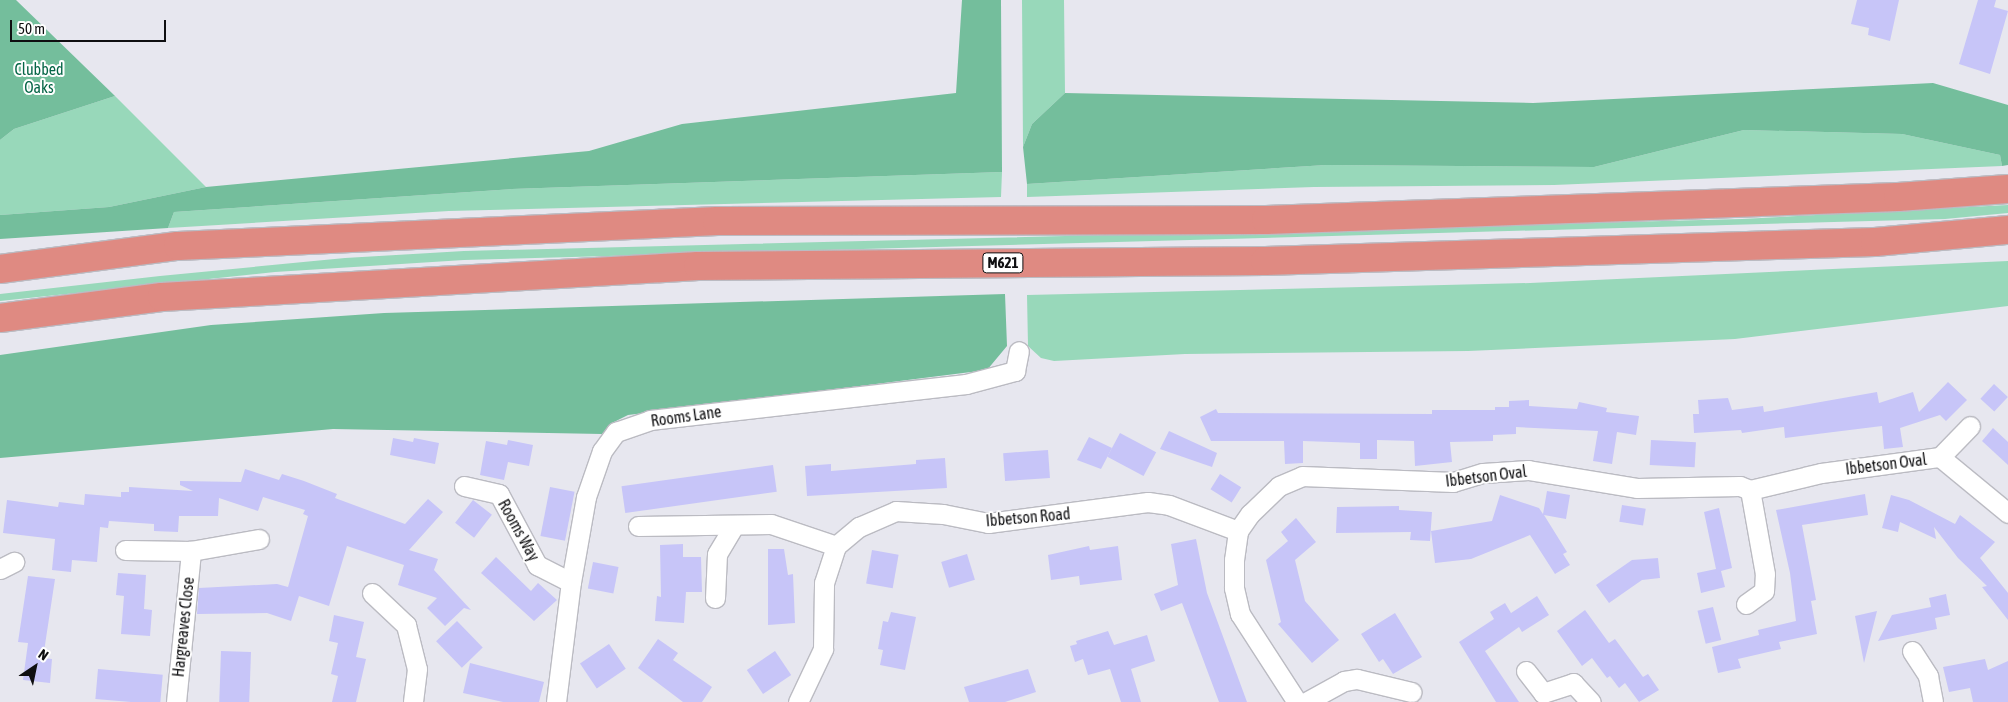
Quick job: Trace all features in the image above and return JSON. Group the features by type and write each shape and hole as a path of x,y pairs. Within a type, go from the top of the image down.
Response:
{"highway":[{"path":"0,269 178,246 707,222 1266,220 1898,197 2008,189"},
{"name":"M621","path":"0,318 162,297 698,266 1265,261 1875,242 2008,230"}],"street":[{"name":"Rooms Lane","path":"556,702 571,582 586,497 602,451 616,432 650,420 966,384 1014,371 1018,351"},
{"name":"Ibbetson Oval","path":"1238,531 1250,514 1278,486 1302,476 1453,482 1483,473 1528,470 1637,488 1740,486 1750,490 1821,473 1940,457 1970,426"},
{"name":"Ibbetson Oval","path":"1940,457 2008,512"},
{"name":"Rooms Way","path":"464,486 499,494 537,565 571,582"},
{"path":"1746,604 1764,591 1765,574 1750,490"},
{"name":"Ibbetson Road","path":"836,546 859,527 896,511 944,514 988,523 1148,502 1169,505 1238,531"},
{"path":"638,526 733,527 771,524 836,546 824,583 823,649 798,702"},
{"path":"715,598 717,554 733,527"},
{"path":"1238,531 1234,588 1240,614 1297,702"},
{"path":"125,550 191,551 259,538"},
{"name":"Hargreaves Close","path":"176,702 191,551"},
{"path":"372,593 406,625 417,669 413,702"},
{"path":"1912,651 1928,676 1933,702"},
{"path":"1526,671 1543,693 1573,683 1591,702"},
{"path":"1306,702 1344,681 1357,679 1411,692"}],"green space":[{"name":"Clubbed Oaks","path":"0,0 16,0 115,96 14,129 0,140"},
{"path":"962,0 1001,0 1002,172 512,189 174,212 168,228 0,239 0,215 109,207 206,187 589,151 682,124 956,93"},
{"path":"1022,0 1064,0 1065,93 1032,124 1023,147"},
{"path":"1933,83 2008,105 2008,165 2002,166 2000,155 1902,134 1744,130 1594,167 1326,165 1027,184 1023,147 1032,124 1065,93 1533,103"},
{"path":"115,96 206,187 109,207 0,215 0,140 14,129"},
{"path":"1744,130 1902,134 2000,155 2002,166 1554,185 1314,187 1027,197 1027,184 1326,165 1594,167"},
{"path":"1002,172 1001,197 449,211 168,228 174,212 512,189"},
{"path":"2008,205 2008,213 1945,219 464,260 275,272 0,301 0,294 160,276 345,258 464,251 1742,219"},
{"path":"2008,261 2008,306 1735,339 1468,351 1185,354 1054,361 1041,358 1028,346 1027,295 1530,283"},
{"path":"1005,294 1007,346 987,370 628,415 612,423 602,434 333,429 0,458 0,355 211,325 384,313"}],"building":[{"path":"1857,0 1899,0 1890,41 1868,35 1869,28 1851,24"},
{"path":"1978,0 1996,0 1994,7 2008,11 1990,74 1959,64"},
{"path":"1948,382 1967,400 1946,421 1940,415 1900,428 1903,447 1884,449 1882,426 1785,438 1784,427 1742,433 1741,430 1694,433 1693,414 1699,414 1698,400 1728,398 1732,410 1763,406 1764,412 1877,392 1879,403 1913,392 1919,412"},
{"path":"1994,384 2008,397 1994,412 1980,399"},
{"path":"1529,400 1529,406 1577,409 1579,402 1607,408 1606,412 1639,416 1636,435 1617,432 1612,464 1593,461 1598,431 1516,427 1516,434 1493,435 1493,441 1450,442 1452,462 1415,466 1414,441 1377,440 1377,459 1360,459 1360,443 1303,441 1303,463 1285,464 1284,441 1211,441 1200,417 1216,409 1218,413 1432,414 1432,410 1495,410 1495,407 1509,407 1509,401"},
{"path":"1993,428 2008,442 2008,465 1982,441"},
{"path":"1169,431 1217,453 1212,467 1160,449"},
{"path":"1120,433 1156,452 1144,476 1107,457"},
{"path":"1089,437 1112,448 1101,469 1077,460"},
{"path":"393,438 413,442 414,438 439,443 435,464 390,455"},
{"path":"508,440 533,445 529,466 508,462 504,480 480,475 486,441 507,445"},
{"path":"1651,440 1696,442 1695,467 1650,465"},
{"path":"1048,450 1050,478 1005,481 1003,453"},
{"path":"945,458 947,488 807,496 805,466 831,464 831,471 916,464 916,460"},
{"path":"773,465 777,492 625,513 621,486"},
{"path":"245,469 279,480 282,474 304,481 337,494 335,498 405,524 428,499 443,512 409,550 438,559 434,570 471,610 464,608 445,626 427,608 437,598 398,585 404,565 347,546 329,606 299,596 291,621 267,613 197,614 199,588 277,584 288,587 308,516 303,514 305,510 263,497 258,511 219,498 218,516 179,516 178,532 154,531 154,524 109,521 108,528 100,527 97,562 72,560 71,572 52,570 55,539 3,533 7,500 58,507 59,502 84,505 85,494 121,497 121,492 129,492 129,487 193,491 180,485 180,481 241,482"},
{"path":"1220,474 1241,487 1232,503 1210,489"},
{"path":"550,487 575,492 565,541 540,536"},
{"path":"1547,491 1570,495 1566,519 1544,515 1567,552 1563,554 1570,565 1555,574 1530,535 1471,559 1435,563 1431,531 1492,521 1500,495 1539,508 1543,514"},
{"path":"1865,494 1868,515 1802,525 1816,600 1811,601 1817,634 1779,642 1781,649 1738,659 1741,668 1718,673 1712,647 1759,635 1758,630 1796,621 1790,573 1776,510"},
{"path":"1891,495 1909,500 1955,524 1960,515 1995,542 1980,558 2008,593 2008,620 1982,587 1987,586 1958,558 1934,527 1936,539 1900,522 1898,532 1882,528"},
{"path":"473,500 492,515 474,538 455,523"},
{"path":"1622,505 1646,509 1643,526 1619,522"},
{"path":"1399,506 1399,510 1432,512 1430,541 1410,540 1411,532 1336,533 1337,507"},
{"path":"1719,508 1732,568 1721,571 1725,587 1701,593 1697,573 1716,569 1704,512"},
{"path":"1296,518 1316,542 1295,560 1305,601 1339,640 1312,663 1278,624 1281,622 1266,560 1288,541 1281,532"},
{"path":"1196,539 1207,593 1247,702 1219,702 1182,603 1161,611 1154,594 1178,585 1171,544"},
{"path":"683,544 683,557 701,557 702,592 686,592 684,623 655,621 657,596 661,597 660,545"},
{"path":"1089,546 1090,550 1118,546 1122,580 1080,585 1079,576 1051,580 1048,555"},
{"path":"768,549 784,549 788,575 793,574 795,623 768,625"},
{"path":"872,550 899,555 893,588 866,583"},
{"path":"967,554 975,580 949,588 941,562"},
{"path":"496,557 531,591 538,583 557,600 534,621 481,573"},
{"path":"1658,558 1660,578 1642,580 1609,603 1596,585 1632,560"},
{"path":"593,562 619,567 613,593 588,589"},
{"path":"118,573 146,575 144,609 152,610 150,636 121,634 124,596 116,595"},
{"path":"28,576 55,579 43,658 52,659 50,683 23,680 28,643 18,642"},
{"path":"1946,594 1950,615 1935,618 1937,629 1878,641 1892,615 1931,607 1929,598"},
{"path":"1537,596 1549,615 1522,632 1519,627 1485,651 1519,702 1496,702 1459,642 1494,619 1490,612 1505,603 1511,613"},
{"path":"1713,607 1721,640 1706,644 1697,611"},
{"path":"1585,610 1609,643 1615,639 1643,677 1648,674 1659,690 1639,702 1625,683 1619,688 1610,676 1607,678 1592,658 1582,666 1557,631"},
{"path":"1877,611 1864,663 1855,616"},
{"path":"891,612 916,617 905,670 880,665 883,650 878,649 883,621 888,622"},
{"path":"1395,613 1422,657 1393,674 1383,659 1379,662 1361,634"},
{"path":"334,615 364,622 356,657 366,659 356,702 332,702 338,676 331,674 338,643 329,641"},
{"path":"457,621 483,648 462,668 436,641"},
{"path":"1108,631 1114,645 1147,635 1155,661 1131,669 1141,702 1121,702 1110,669 1088,675 1083,659 1075,662 1070,646 1077,644 1076,641"},
{"path":"658,639 678,653 673,660 712,687 702,702 683,702 638,668"},
{"path":"609,644 626,669 597,688 580,664"},
{"path":"221,651 251,652 249,702 219,702"},
{"path":"775,651 791,675 763,694 747,670"},
{"path":"1985,659 1988,670 2008,661 2008,702 1973,702 1970,688 1949,692 1943,667"},
{"path":"470,663 544,682 539,702 503,702 463,693"},
{"path":"98,669 163,675 160,702 95,699"},
{"path":"1028,669 1036,692 1005,702 969,702 964,687"}]}
